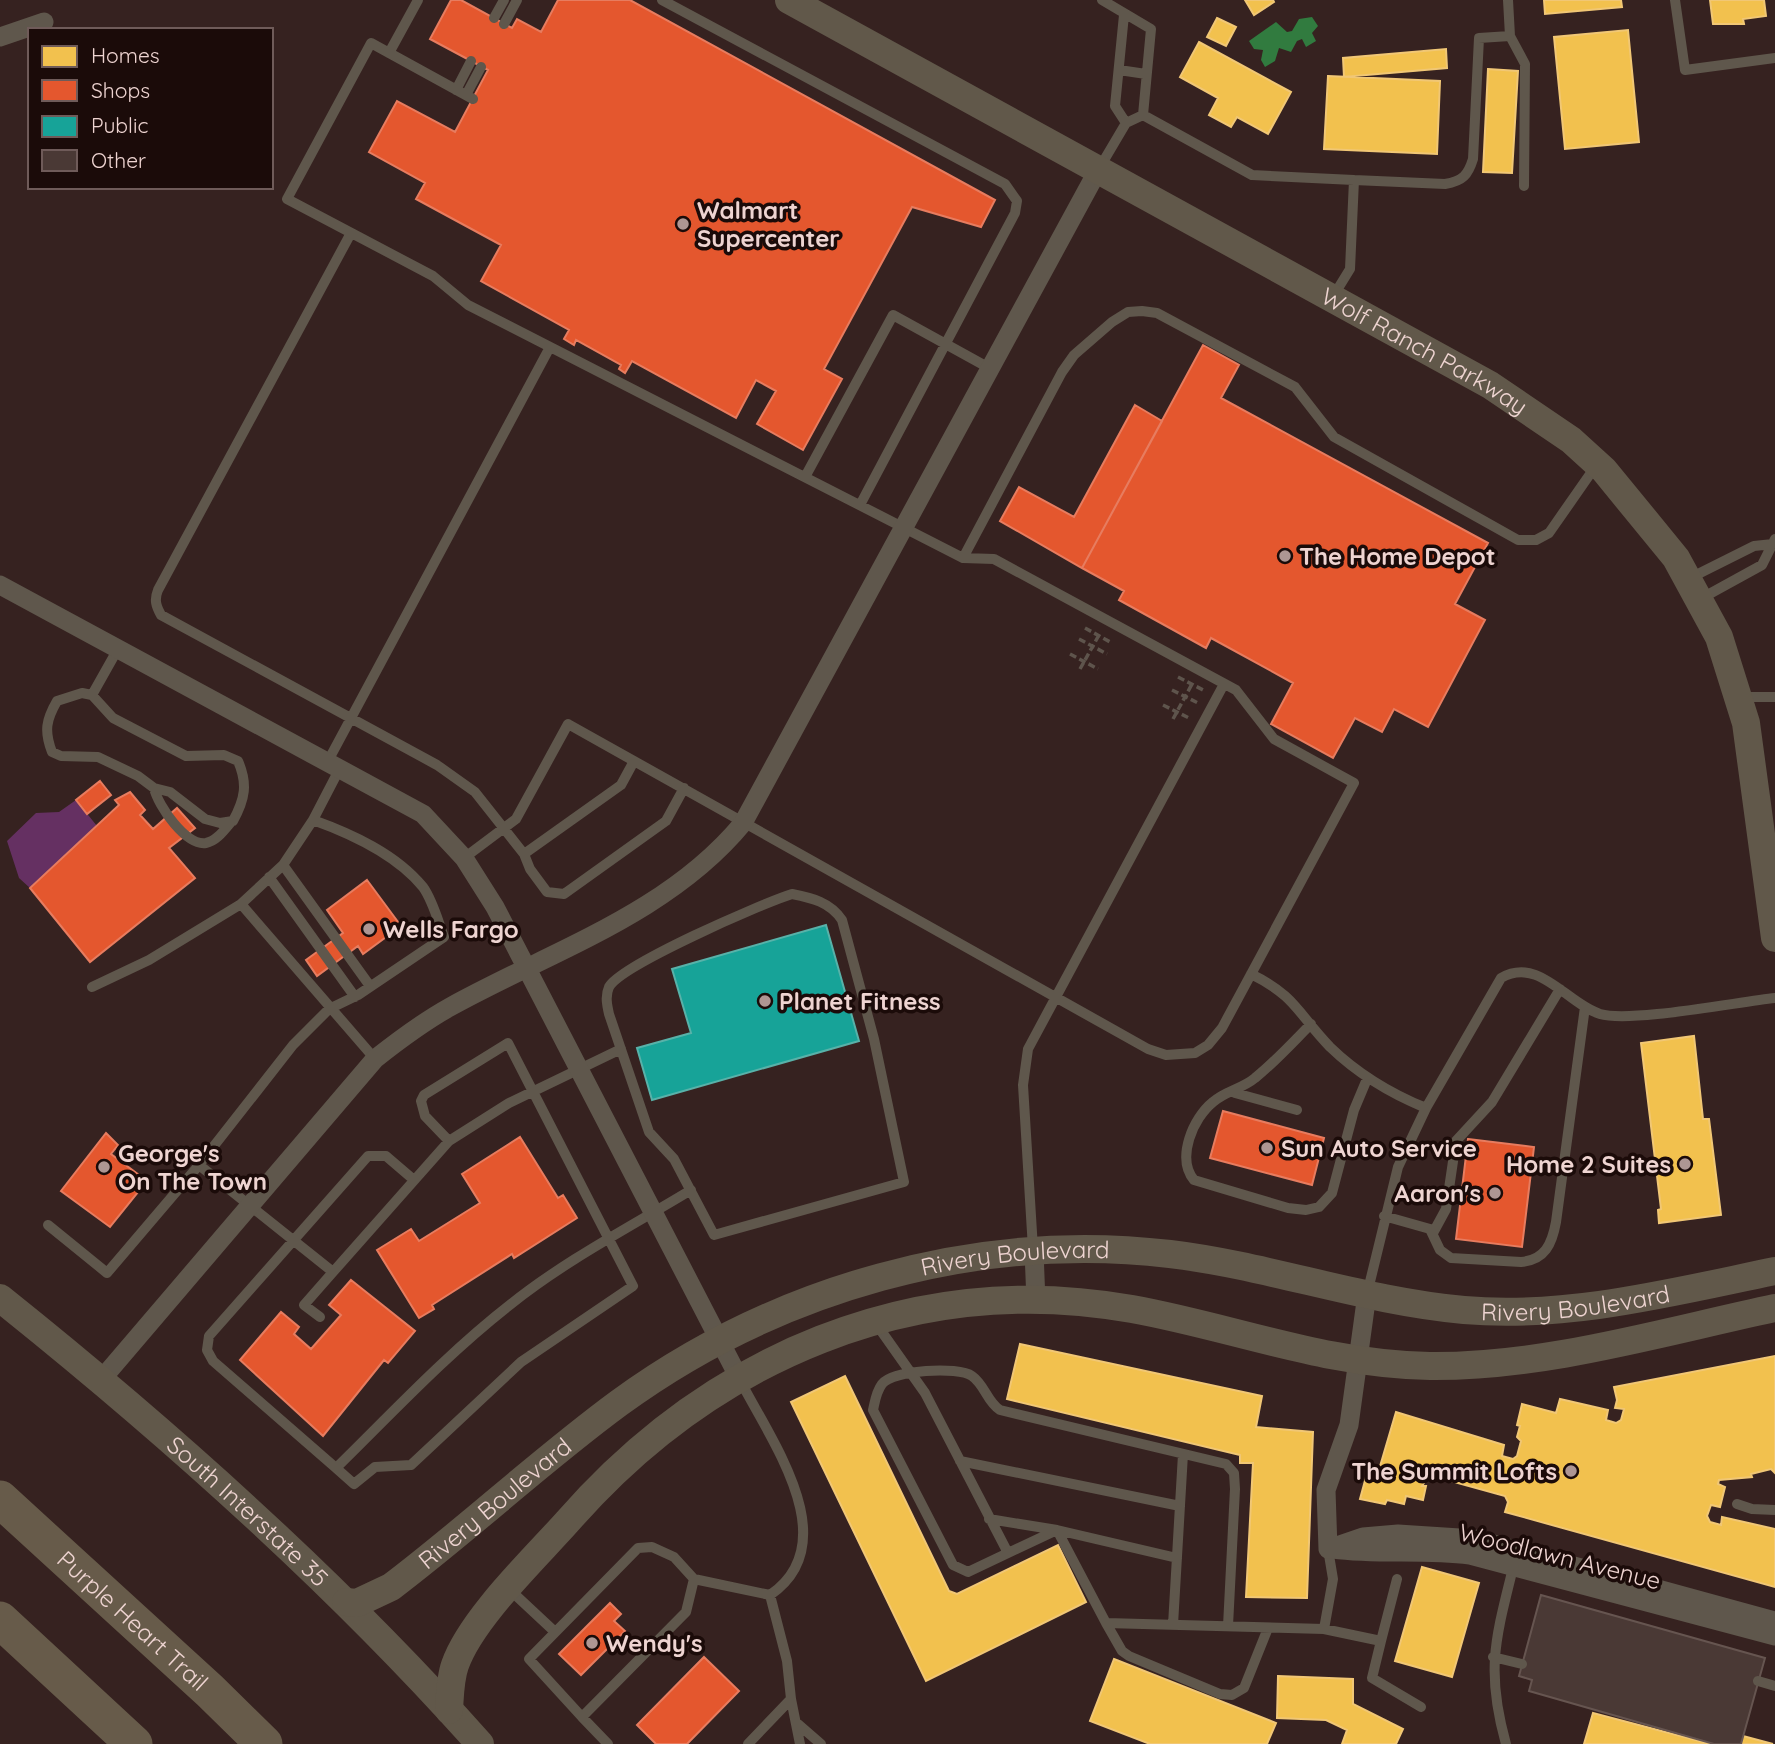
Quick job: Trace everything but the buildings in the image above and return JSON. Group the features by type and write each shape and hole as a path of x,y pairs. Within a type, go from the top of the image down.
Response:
{"highway":[{"name":"Purple Heart Trail","path":"0,1499 201,1682 264,1744"},
{"path":"0,1620 134,1744"}],"street":[{"name":"Wolf Ranch Parkway","path":"789,0 1490,385 1571,440 1597,463 1640,511 1676,558 1718,637 1746,723 1775,938"},
{"path":"0,37 44,22"},
{"path":"101,1380 374,1059 412,1030 449,1007 675,888 724,847 743,823 1098,170"},
{"path":"0,584 423,814 464,858 495,907 739,1378"},
{"path":"1034,1251 1036,1302"},
{"name":"Rivery Boulevard","path":"346,1602 363,1601 391,1587 620,1402 667,1371 720,1341 828,1293 896,1273 972,1257 1034,1251 1167,1254 1286,1273 1367,1294 1468,1310 1530,1311 1597,1306 1775,1271"},
{"path":"1328,1549 1326,1490 1349,1425 1367,1294"},
{"name":"South Interstate 35","path":"0,1298 101,1380 346,1602 480,1744"},
{"name":"Rivery Boulevard","path":"449,1710 451,1676 462,1647 509,1588 598,1486 630,1455 690,1408 739,1378 811,1343 874,1321 951,1306 1036,1302 1132,1309 1295,1350 1357,1361 1433,1366 1514,1361 1775,1308"},
{"name":"Woodlawn Avenue","path":"1328,1549 1363,1537 1398,1534 1475,1539 1516,1558 1775,1636"},
{"name":"Woodlawn Avenue","path":"1516,1558 1775,1621"}],"lane":[{"path":"389,53 418,0"},
{"path":"494,18 504,0"},
{"path":"504,24 517,0"},
{"path":"663,0 1004,184 1014,193 1017,201 1015,213 860,505"},
{"path":"1508,0 1510,36 1525,64 1524,186"},
{"path":"1675,0 1685,70 1775,58"},
{"path":"1107,1 1124,15 1151,29 1143,115"},
{"path":"1124,15 1115,106 1126,123"},
{"path":"1143,115 1252,175 1459,182 1468,173 1473,159 1479,38 1510,36"},
{"path":"464,858 516,819 568,724 1148,1049 1177,1056 1195,1053 1215,1037 1354,783 1274,739 1236,690 994,559 962,558 468,305 433,276 287,200 371,43 465,94 476,64"},
{"path":"1119,70 1146,74"},
{"path":"1098,170 1126,123 1143,115"},
{"path":"1332,299 1350,269 1354,180"},
{"path":"351,233 155,599 161,615 437,765 475,792 524,854 530,869 547,892 564,894 666,821 684,788"},
{"path":"962,558 1062,372 1095,334 1128,312 1157,313 1295,387 1334,437 1518,540 1536,540 1549,533 1597,463"},
{"path":"805,477 893,315 991,369"},
{"path":"92,987 149,960 241,904 283,865 313,820 351,719 550,347"},
{"path":"1693,589 1762,565 1774,542"},
{"path":"1693,589 1754,546 1774,542"},
{"path":"92,695 119,647"},
{"path":"1034,1251 1024,1125 1024,1065 1035,1033 1224,684"},
{"path":"154,788 166,814 190,839 198,843 209,843 218,838 233,821 245,794 245,778 238,761 224,755 186,756 113,718 92,695 68,695 57,701 46,720 46,738 52,752 61,756 98,757 138,776 154,788 170,792 205,819 220,823 233,821"},
{"path":"1738,697 1775,697"},
{"path":"524,854 621,785 634,761"},
{"path":"48,1225 107,1273 199,1165 293,1045 329,1009 355,997 444,937 425,889 404,868 368,844 313,820"},
{"path":"283,865 370,986"},
{"path":"270,877 355,997"},
{"path":"792,894 814,898 835,910 842,920 874,1039 904,1182 714,1235 691,1190 674,1159 649,1132 606,1001 608,988 617,978 763,902 792,894"},
{"path":"241,904 374,1059"},
{"path":"1367,1294 1398,1167 1426,1108 1501,978 1526,971 1601,1014 1636,1015 1775,998"},
{"path":"1251,974 1287,994 1311,1024 1367,1079 1392,1094 1426,1108"},
{"path":"1433,1233 1446,1209 1457,1141 1492,1102 1560,989"},
{"path":"1384,1216 1425,1227 1433,1233 1440,1251 1451,1258 1521,1262 1532,1261 1547,1250 1556,1222 1585,1007"},
{"path":"1311,1024 1256,1077 1235,1093 1210,1104 1197,1125 1186,1153 1191,1177 1202,1184 1306,1210 1318,1207 1330,1197 1354,1110 1367,1079"},
{"path":"414,1180 386,1156 368,1156 291,1239 209,1336 207,1350 213,1361 354,1483 375,1467 411,1465 521,1362 633,1286 508,1043 424,1095 421,1107 449,1141"},
{"path":"320,1317 304,1305 449,1141 533,1091 621,1049"},
{"path":"1235,1093 1297,1110"},
{"path":"199,1165 332,1272"},
{"path":"336,1468 488,1322 533,1287 607,1239 691,1190"},
{"path":"874,1321 925,1393 1008,1553"},
{"path":"1058,1530 968,1572 953,1565 873,1410 883,1383 895,1375 909,1372 963,1372 973,1376 994,1406 1000,1410 1226,1464 1234,1473 1228,1626"},
{"path":"608,1744 529,1658 638,1548 652,1547 674,1556 694,1579 770,1595 787,1584 799,1563 804,1542 801,1501 739,1378"},
{"path":"1173,1625 1183,1454"},
{"path":"960,1461 1180,1506"},
{"path":"1737,1504 1752,1509 1775,1510"},
{"path":"989,1519 1058,1530 1177,1559"},
{"path":"1058,1530 1106,1623 1122,1651 1129,1656 1220,1694 1232,1695 1244,1688 1268,1628"},
{"path":"1324,1629 1333,1579 1328,1549"},
{"path":"1506,1744 1493,1691 1493,1657 1516,1558"},
{"path":"582,1717 686,1612 694,1579"},
{"path":"1396,1579 1373,1678 1421,1707"},
{"path":"509,1588 554,1631"},
{"path":"770,1595 787,1661 800,1744"},
{"path":"1106,1623 1324,1629 1381,1641"},
{"path":"1493,1657 1522,1664"},
{"path":"1758,1681 1775,1686"},
{"path":"748,1744 791,1699"},
{"path":"798,1724 821,1744"}],"path":[{"path":"1085,628 1112,643"},
{"path":"1080,669 1099,635"},
{"path":"1079,639 1107,654"},
{"path":"1070,654 1098,669"},
{"path":"1178,677 1206,692"},
{"path":"1173,719 1192,684"},
{"path":"1172,690 1199,704"},
{"path":"1163,705 1191,719"}],"shaded area":[{"path":"1312,17 1318,26 1312,33 1316,41 1306,47 1302,39 1297,41 1291,52 1279,48 1275,61 1265,67 1261,60 1263,50 1254,49 1249,41 1276,22 1287,32 1292,31 1299,19"},
{"path":"76,800 97,826 30,888 19,878 7,841 36,813 59,812"}],"place":[{"name":"Walmart Supercenter","path":"683,224"},
{"name":"The Home Depot","path":"1285,556"},
{"name":"Wells Fargo","path":"369,929"},
{"name":"Planet Fitness","path":"765,1001"},
{"name":"Sun Auto Service","path":"1267,1148"},
{"name":"Home 2 Suites","path":"1685,1164"},
{"name":"George's On The Town","path":"104,1167"},
{"name":"Aaron's","path":"1495,1193"},
{"name":"The Summit Lofts","path":"1571,1471"},
{"name":"Wendy's","path":"592,1643"}]}
